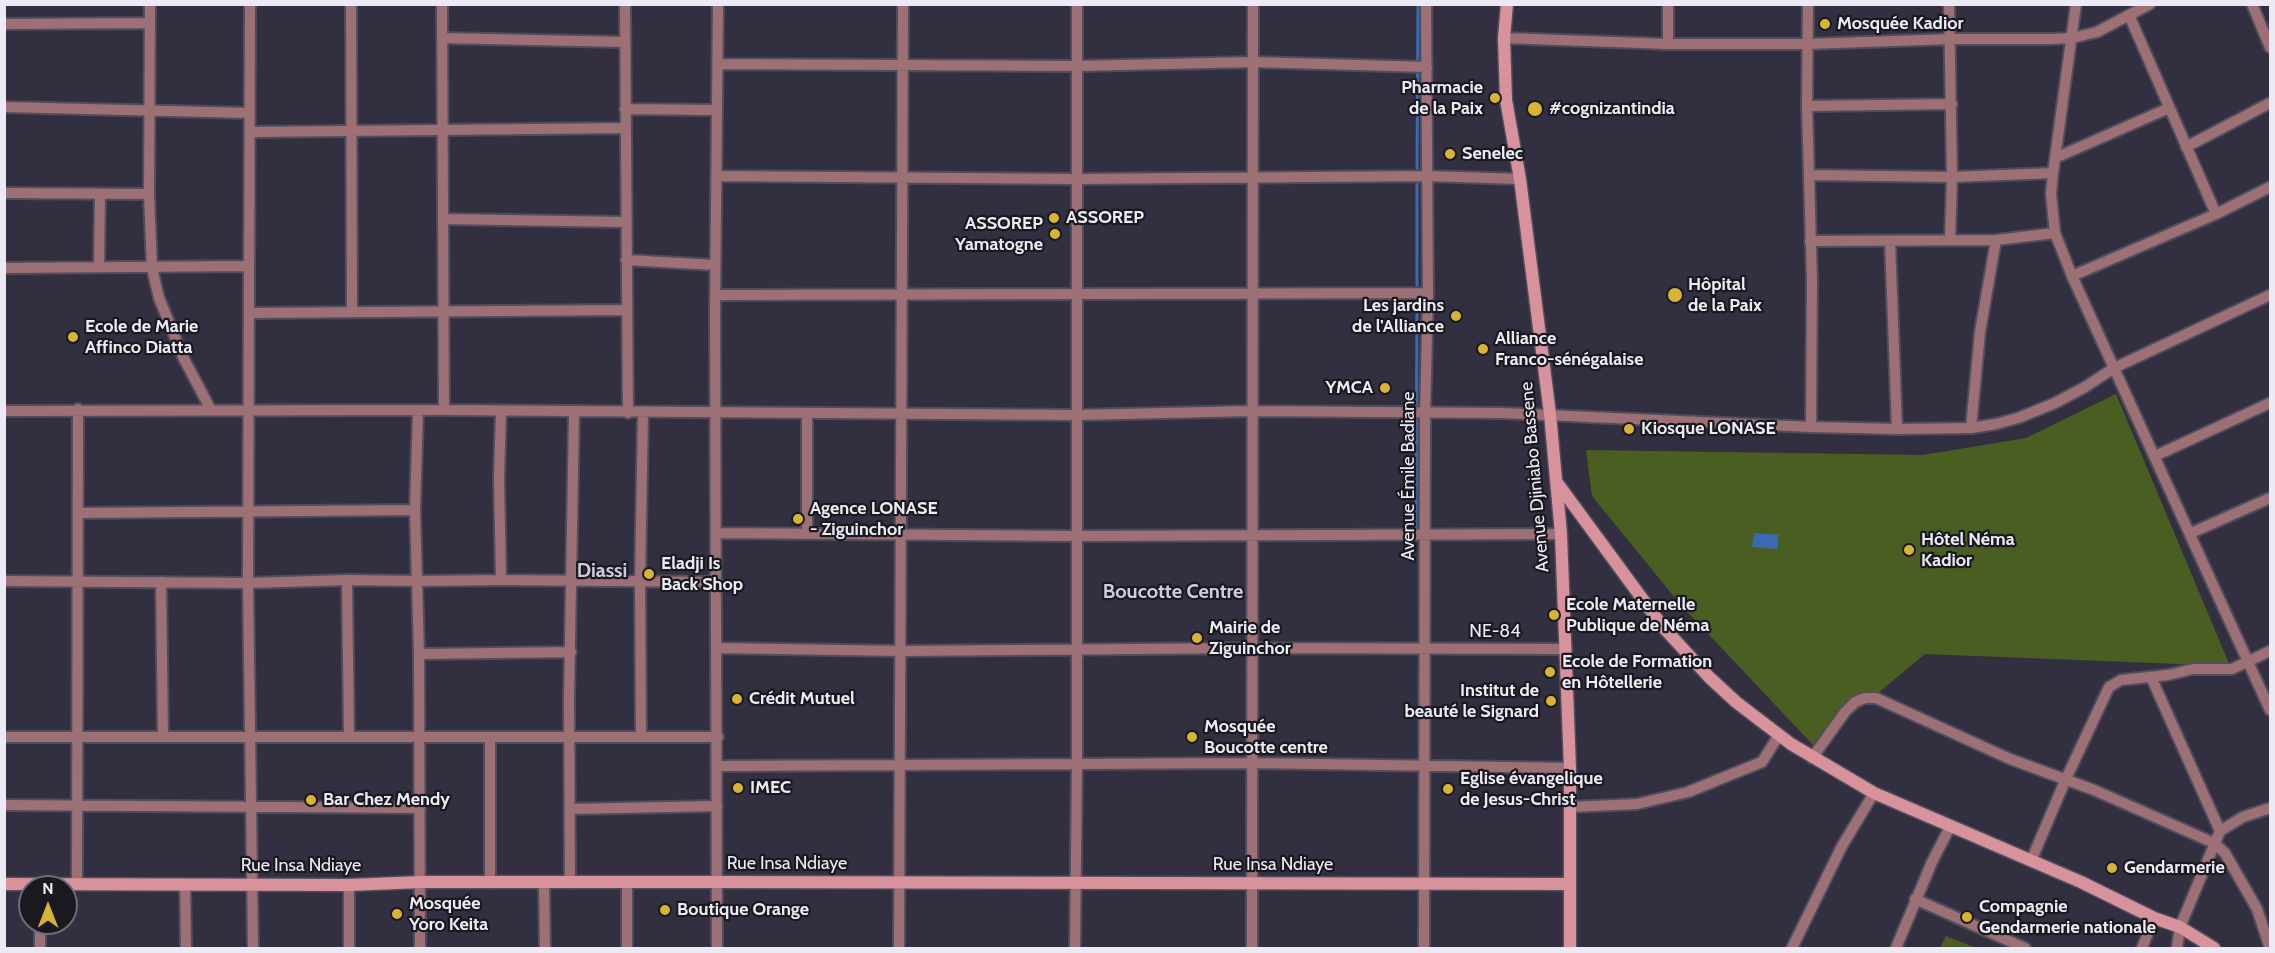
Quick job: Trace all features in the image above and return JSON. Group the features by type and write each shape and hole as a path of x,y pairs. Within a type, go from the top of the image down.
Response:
{"main road":[{"name":"Avenue Djiniabo Bassene","path":"1507,4 1504,38 1506,100 1520,179 1558,483 1570,768 1570,948"},
{"path":"1558,483 1663,627 1709,677 1736,702 1779,735 1812,758 1874,793 2031,861 2154,918 2180,927 2214,948"},
{"name":"Rue Insa Ndiaye","path":"78,884 349,885 421,882 544,884 717,882 1570,884"}],"street":[{"path":"150,4 149,194 152,268 159,298 180,349 211,410"},
{"path":"250,4 249,582 253,948"},
{"path":"351,4 352,312"},
{"path":"442,4 444,410"},
{"path":"625,4 628,413"},
{"path":"717,948 715,295 718,4"},
{"path":"899,948 903,4"},
{"path":"1075,948 1078,415 1077,4"},
{"path":"1252,4 1252,948"},
{"name":"Avenue Émile Badiane","path":"1424,948 1424,536 1428,293 1426,4"},
{"path":"1668,4 1668,44"},
{"path":"1808,4 1811,427"},
{"path":"1950,4 1952,105 1950,240"},
{"path":"2076,4 2051,194 2055,233 2072,276 2271,710"},
{"path":"1504,38 1668,44 1808,44 2072,38 2097,32 2150,4"},
{"path":"2252,4 2271,47"},
{"path":"2129,15 2216,214"},
{"path":"4,24 150,23"},
{"path":"442,38 625,42"},
{"path":"717,64 1077,66 1253,62 1427,67"},
{"path":"2186,147 2271,103"},
{"path":"1808,106 1952,105"},
{"path":"4,107 250,113"},
{"path":"2055,158 2169,108"},
{"path":"625,109 716,110"},
{"path":"250,132 625,128"},
{"path":"1809,175 1952,177 2053,173"},
{"path":"716,176 1077,179 1428,176 1520,179"},
{"path":"2072,276 2216,214 2271,187"},
{"path":"4,194 149,194"},
{"path":"99,267 100,195"},
{"path":"444,219 625,222"},
{"path":"1810,241 1996,240 2055,233"},
{"path":"1971,428 1980,332 1996,240"},
{"path":"1890,241 1897,429"},
{"path":"626,260 716,265"},
{"path":"4,268 249,266"},
{"path":"715,295 1251,291 1428,293"},
{"path":"4,411 444,410 1078,415 1251,411 1550,414 1811,427 1971,428 1996,424 2046,406 2085,387 2114,368 2271,295"},
{"path":"249,313 626,310"},
{"path":"2155,456 2271,403"},
{"path":"77,875 78,410"},
{"path":"418,411 416,510 420,948"},
{"path":"501,411 499,478 501,580"},
{"path":"570,883 569,737 574,412"},
{"path":"641,736 640,581 643,412"},
{"path":"807,413 807,534"},
{"path":"2191,532 2271,498"},
{"path":"78,513 416,510"},
{"path":"717,534 1076,536 1561,534"},
{"path":"347,580 349,736"},
{"path":"4,581 717,582"},
{"path":"161,582 163,737"},
{"name":"NE-84","path":"717,648 901,651 1076,648 1566,649"},
{"path":"2031,861 2109,687 2121,680 2193,669 2225,671 2271,651"},
{"path":"419,654 571,652"},
{"path":"2151,677 2220,831"},
{"path":"1812,758 1855,702 1865,698 1876,698 2010,759 2094,790 2214,843 2225,853 2257,909 2270,948"},
{"path":"1570,807 1637,804 1688,792 1762,762 1779,735"},
{"path":"4,737 718,737"},
{"path":"490,738 490,884"},
{"path":"717,766 1252,763 1570,768"},
{"path":"1792,948 1842,846 1874,793"},
{"path":"4,805 420,808"},
{"path":"570,808 717,807"},
{"path":"2177,948 2180,927 2220,831 2242,817 2271,808"},
{"path":"1896,948 1915,899 1950,827"},
{"path":"627,883 627,948"},
{"path":"185,884 186,948"},
{"path":"544,884 545,948"},
{"path":"349,885 349,948"},
{"path":"1915,899 2025,948"},
{"path":"2142,948 2154,918"}],"green space":[{"name":"Hôtel Néma Kadior","path":"2116,394 2230,666 1925,654 1814,746 1680,604 1592,496 1586,450 1923,455 2026,438"},
{"path":"1946,936 1976,948 1940,948"}],"water":[{"path":"1754,533 1779,535 1777,549 1752,547"}],"waterway":[{"path":"1417,173 1418,4"},
{"path":"1417,179 1417,290"},
{"path":"1416,529 1417,296"}],"place":[{"name":"Mosquée Kadior","path":"1825,24"},
{"name":"Pharmacie de la Paix","path":"1495,98"},
{"name":"#cognizantindia","path":"1535,109"},
{"name":"Senelec","path":"1450,154"},
{"name":"ASSOREP","path":"1054,218"},
{"name":"ASSOREP Yamatogne","path":"1055,234"},
{"name":"Hôpital de la Paix","path":"1675,295"},
{"name":"Les jardins de l'Alliance","path":"1456,316"},
{"name":"Ecole de Marie Affinco Diatta","path":"73,337"},
{"name":"Alliance Franco-sénégalaise","path":"1483,349"},
{"name":"YMCA","path":"1385,388"},
{"name":"Kiosque LONASE","path":"1629,429"},
{"name":"Agence LONASE - Ziguinchor","path":"798,519"},
{"name":"Hôtel Néma Kadior","path":"1909,550"},
{"name":"Eladji Is Back Shop","path":"649,574"},
{"name":"Ecole Maternelle Publique de Néma","path":"1554,615"},
{"name":"Mairie de Ziguinchor","path":"1197,638"},
{"name":"Ecole de Formation en Hôtellerie","path":"1550,672"},
{"name":"Crédit Mutuel","path":"737,699"},
{"name":"Institut de beauté le Signard","path":"1551,701"},
{"name":"Mosquée Boucotte centre","path":"1192,737"},
{"name":"IMEC","path":"738,788"},
{"name":"Eglise évangelique de Jesus-Christ","path":"1448,789"},
{"name":"Bar Chez Mendy","path":"311,800"},
{"name":"Gendarmerie","path":"2112,868"},
{"name":"Boutique Orange","path":"665,910"},
{"name":"Mosquée Yoro Keita","path":"397,914"},
{"name":"Compagnie Gendarmerie nationale","path":"1967,917"}],"district":[{"name":"Diassi","path":"602,571"},
{"name":"Boucotte Centre","path":"1173,592"}]}
